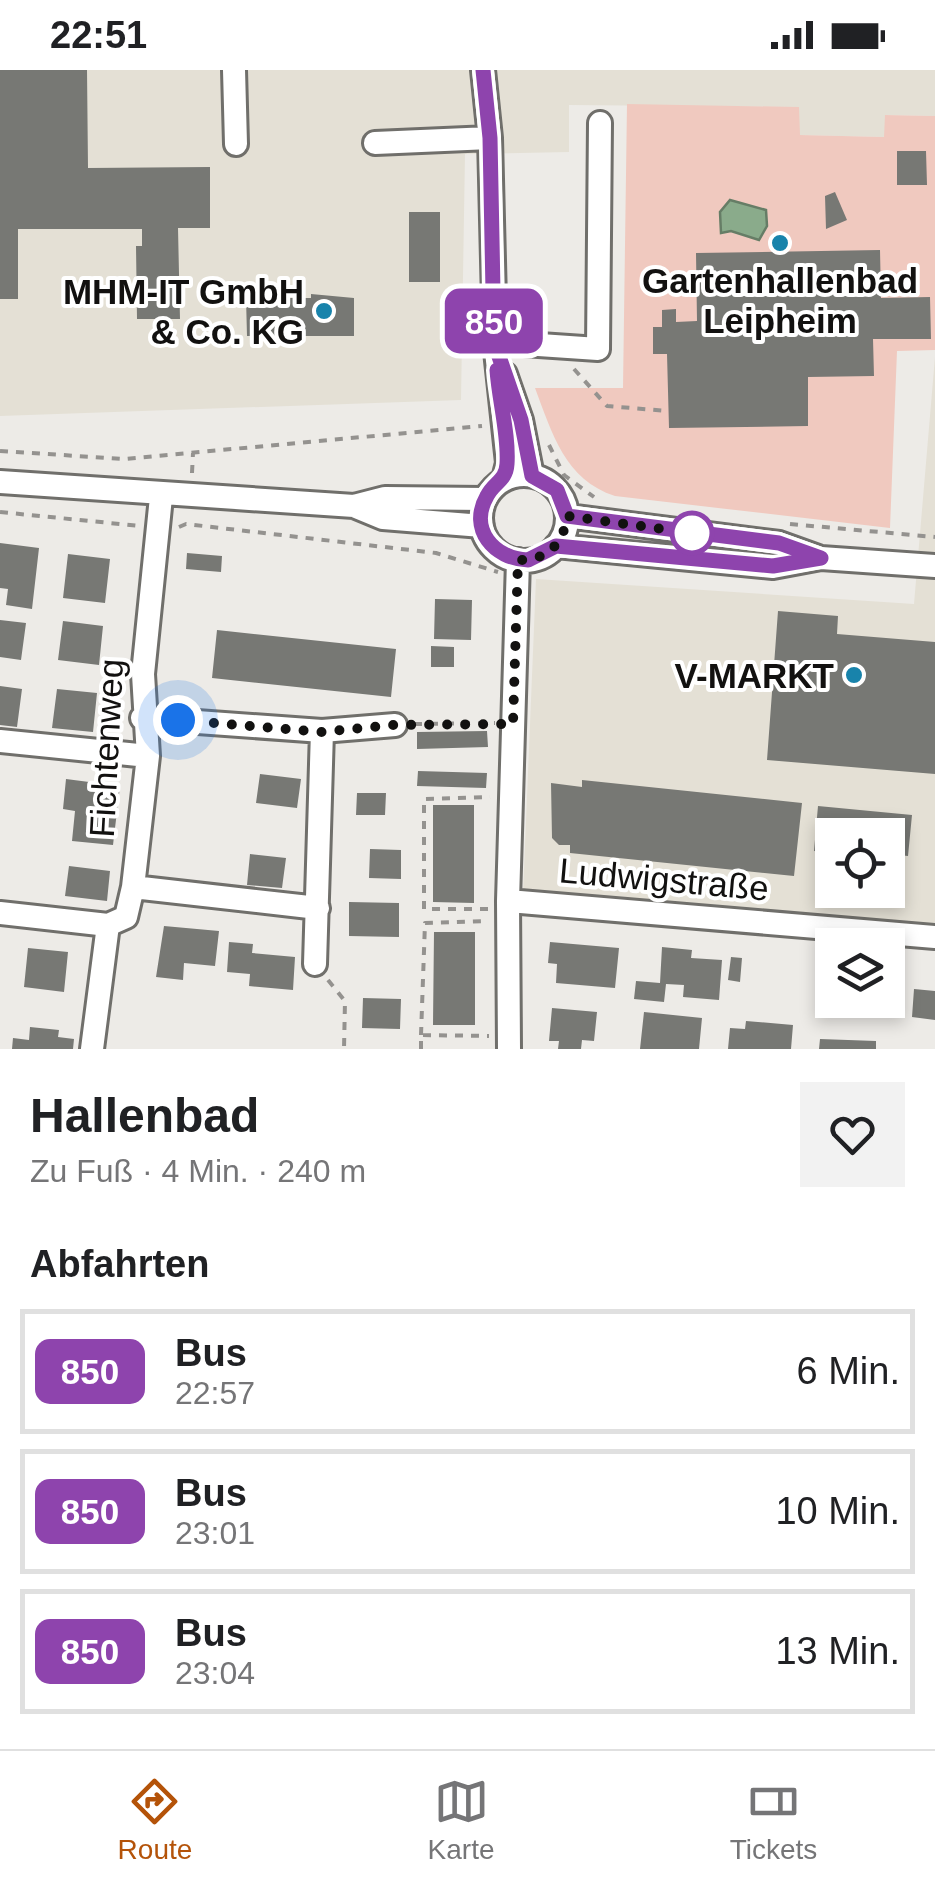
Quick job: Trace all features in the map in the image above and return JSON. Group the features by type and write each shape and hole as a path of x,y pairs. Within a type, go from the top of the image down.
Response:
{"street":[{"path":"234,70 236,144"},
{"path":"484,70 490,138 494,342 511,422 532,476"},
{"path":"494,342 598,349 600,124"},
{"path":"375,143 490,138"},
{"path":"504,479 532,476 557,490 567,516 556,546 539,558 518,560 494,548 482,526 485,498 504,479 511,422"},
{"path":"0,482 161,496 354,506 385,498 485,498"},
{"name":"Fichtenweg","path":"92,1049 108,925 126,917 133,888 148,756 142,718 161,496"},
{"path":"354,506 383,518 482,526"},
{"path":"567,516 779,543 821,558"},
{"path":"556,546 773,566 821,558 935,566"},
{"path":"508,1042 518,560"},
{"path":"142,718 322,732 394,725"},
{"path":"315,964 322,732"},
{"path":"0,740 148,756"},
{"path":"133,888 318,908"},
{"name":"Ludwigstraße","path":"508,910 935,937"},
{"path":"0,913 108,925"}],"path":[{"path":"554,346 607,406 668,410"},
{"path":"0,450 124,458 534,417 564,474 576,487 604,502"},
{"path":"0,512 158,528 186,524 294,533 334,543 436,553 498,572 518,560"},
{"path":"773,522 935,537"},
{"path":"394,725 513,724"},
{"path":"508,910 424,909 424,798 511,796"},
{"path":"421,1049 424,923 508,910"},
{"path":"315,964 346,1001 344,1049"},
{"path":"421,1035 508,1042"}],"shaded area":[{"path":"0,70 935,70 935,116 885,115 885,137 799,135 799,107 569,105 569,152 465,154 461,400 0,416"},
{"name":"Gartenhallenbad Leipheim","path":"627,104 799,107 800,135 884,137 885,115 935,116 935,350 897,351 890,528 615,496 584,479 563,453 535,388 623,388"},
{"path":"730,200 766,210 767,226 759,240 731,231 721,233 720,212"},
{"path":"935,357 935,926 523,894 536,579 914,604"}],"building":[{"path":"0,70 87,70 88,168 210,167 210,228 178,228 180,319 137,319 136,246 142,246 142,229 18,229 18,299 0,299"},
{"path":"897,151 926,151 927,185 897,185"},
{"path":"835,192 847,220 826,229 825,196"},
{"path":"409,212 440,212 440,282 409,282"},
{"path":"880,250 881,298 930,297 931,339 873,339 874,376 808,377 808,426 669,428 667,354 653,354 653,327 662,327 662,310 676,309 676,322 697,321 696,253"},
{"path":"311,294 354,298 354,336 247,336 246,298 311,298"},
{"path":"0,543 39,548 32,609 6,605 8,589 0,588"},
{"path":"187,553 222,556 221,572 186,569"},
{"path":"68,554 110,559 105,603 63,598"},
{"path":"435,599 472,600 471,640 434,639"},
{"name":"V-MARKT","path":"778,611 838,616 837,634 935,642 935,774 767,760"},
{"path":"0,620 26,623 21,660 0,657"},
{"path":"63,621 103,626 99,665 58,660"},
{"path":"217,630 396,649 391,697 212,678"},
{"path":"431,646 454,647 454,667 431,667"},
{"path":"0,686 22,689 17,727 0,725"},
{"path":"57,689 97,693 93,732 52,728"},
{"path":"487,731 488,747 417,749 417,732"},
{"path":"418,771 487,773 486,788 417,786"},
{"path":"260,774 301,779 297,808 256,803"},
{"path":"66,779 120,786 113,845 72,841 75,811 63,809"},
{"path":"582,780 802,803 794,876 570,853 570,845 559,845 552,838 551,783 582,787"},
{"path":"357,793 386,793 385,815 356,815"},
{"path":"433,805 474,805 474,903 433,902"},
{"path":"818,806 912,815 908,856 905,818 817,818"},
{"path":"370,849 401,850 401,879 369,878"},
{"path":"250,854 286,858 282,888 247,885"},
{"path":"69,866 110,871 107,901 65,896"},
{"path":"349,902 399,903 399,937 349,936"},
{"path":"164,926 219,931 215,966 184,963 183,980 156,977"},
{"path":"434,932 475,932 475,1025 433,1025"},
{"path":"229,942 253,944 252,953 295,957 293,990 249,986 250,974 227,972"},
{"path":"550,942 619,948 615,988 556,983 557,964 548,963"},
{"path":"662,947 692,950 691,958 722,960 719,1000 683,997 684,985 666,984 664,1002 634,999 636,981 660,983"},
{"path":"28,948 68,952 64,992 24,987"},
{"path":"731,957 742,958 740,982 728,980"},
{"path":"914,989 935,991 935,1020 912,1017"},
{"path":"363,998 401,999 400,1029 362,1028"},
{"path":"552,1008 597,1012 594,1041 582,1040 581,1049 558,1049 559,1041 549,1041"},
{"path":"644,1012 702,1018 699,1049 640,1049"},
{"path":"746,1021 793,1025 791,1049 728,1049 730,1028 745,1029"},
{"path":"30,1027 59,1030 58,1037 74,1039 73,1049 12,1049 13,1038 29,1040"},
{"path":"820,1039 876,1041 876,1049 819,1049"}],"bus line":[{"name":"850","path":"483,70 490,138 494,342 521,420 532,476 542,478 557,490 567,516 779,543 821,558 773,566 556,546 539,558 528,560 501,554 484,534 481,512 485,498 504,479 508,463 497,370"}],"place":[{"name":"Gartenhallenbad Leipheim","path":"780,243"},
{"name":"MHM-IT GmbH & Co. KG","path":"324,311"},
{"name":"V-MARKT","path":"854,675"}],"route":[{"path":"178,720 322,732 394,725 513,724 518,560 539,558 556,546 567,516 692,533"}]}
